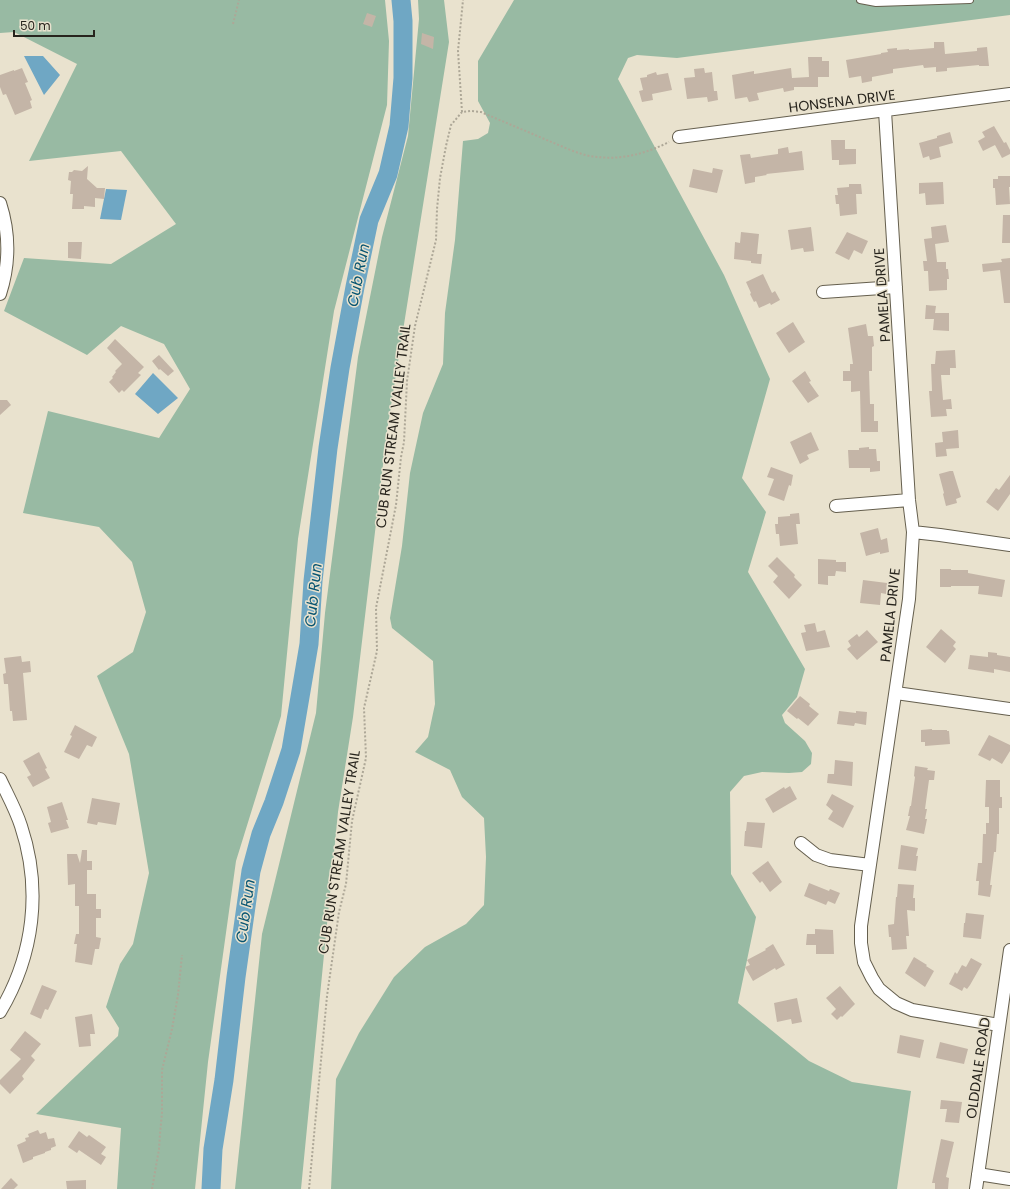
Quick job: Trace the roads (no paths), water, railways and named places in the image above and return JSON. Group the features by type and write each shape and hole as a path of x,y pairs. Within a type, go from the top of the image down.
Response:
{"street":[{"name":"HONSENA DRIVE","path":"678,137 1010,94"},
{"name":"PAMELA DRIVE","path":"885,111 912,532 909,599 861,926 861,943 864,962 872,978 879,989 896,1003 912,1010 999,1024"},
{"path":"0,204 5,220 9,249 5,279 0,294"},
{"path":"823,292 896,287"},
{"path":"836,506 909,500"},
{"path":"912,532 1010,545"},
{"path":"896,693 1010,709"},
{"path":"0,779 21,825 32,872 33,891 32,922 27,948 15,983 0,1012"},
{"path":"801,844 816,855 830,860 870,865"},
{"name":"OLDDALE ROAD","path":"976,1189 1010,950"},
{"path":"978,1174 1010,1179"}],"lane":[{"path":"860,0 876,3 970,0"}],"water":[{"path":"24,56 43,56 60,75 44,95"},
{"path":"106,189 127,190 121,220 100,219"},
{"path":"153,373 178,398 158,414 135,394"}],"waterway":[{"name":"Cub Run","path":"211,1189 213,1149 224,1080 236,977 251,871 261,834 274,802 291,750 309,644 313,581 328,448 340,368 369,220 388,174 399,126 403,78 403,21 401,0"}]}
